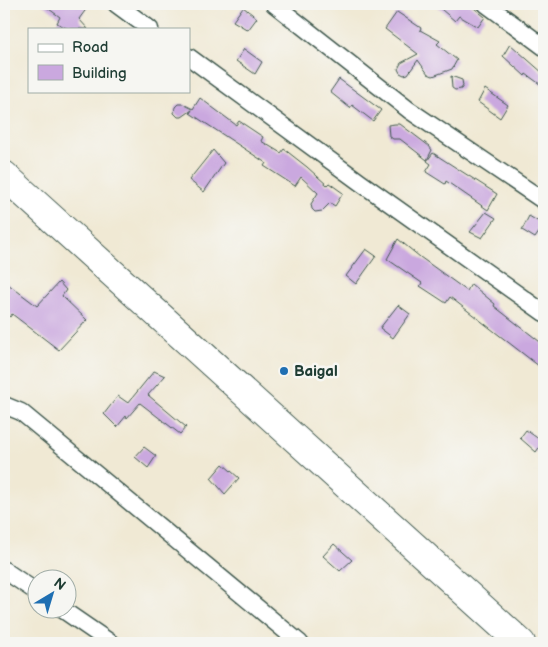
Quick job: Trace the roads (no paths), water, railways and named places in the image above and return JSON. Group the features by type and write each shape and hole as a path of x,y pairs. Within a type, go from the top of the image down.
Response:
{"highway":[{"path":"4,175 521,643"}],"street":[{"path":"116,4 149,28"},
{"path":"274,4 409,110 544,201"},
{"path":"486,4 544,47"},
{"path":"190,58 361,183 544,313"},
{"path":"4,405 21,412 300,643"},
{"path":"4,570 28,586"},
{"path":"78,620 111,643"}],"place":[{"name":"Baigal","path":"284,371"}]}
